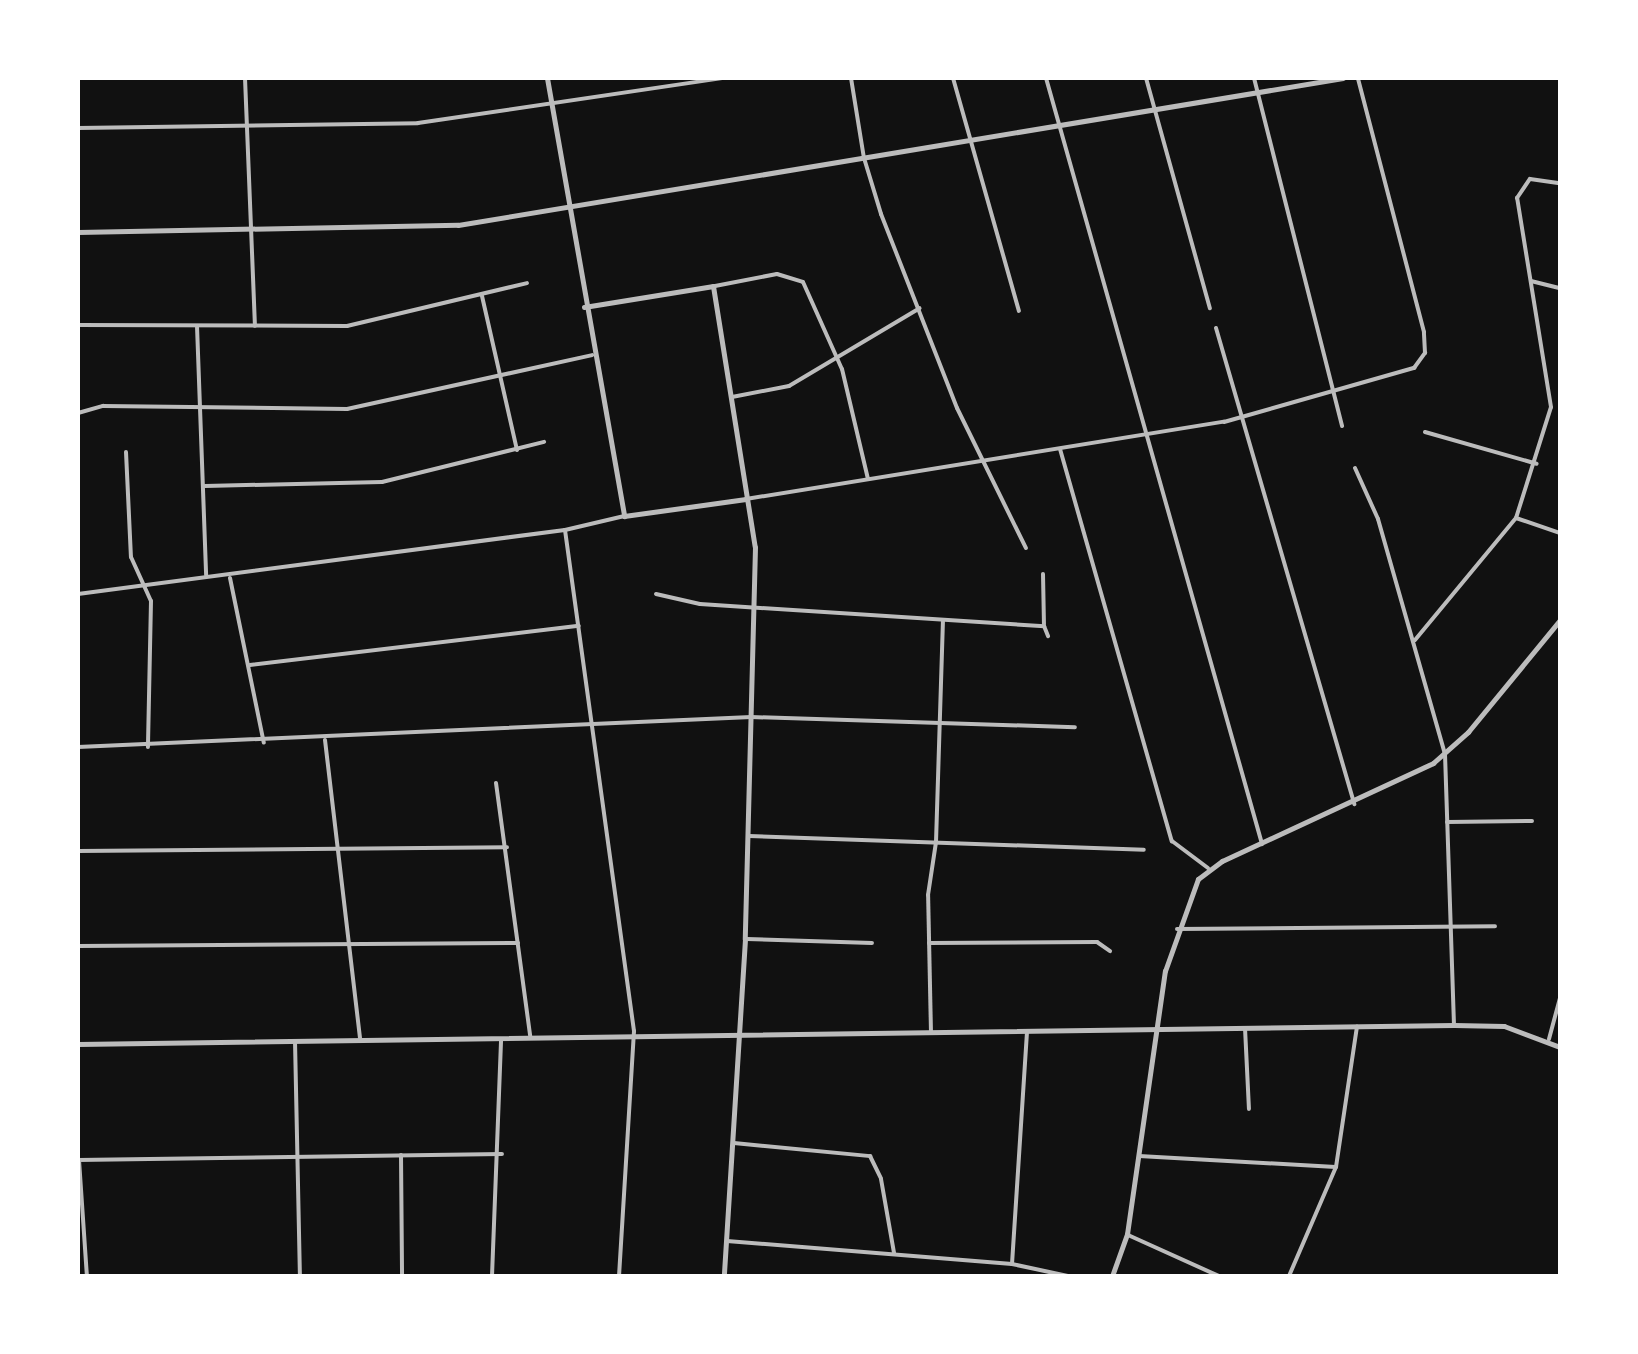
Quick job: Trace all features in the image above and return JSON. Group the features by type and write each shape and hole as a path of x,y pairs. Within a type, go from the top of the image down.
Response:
{"street":[{"path":"245,78 255,326"},
{"path":"548,78 592,355 624,516"},
{"path":"78,128 418,123 724,78"},
{"path":"850,78 864,158 920,308 984,464 1026,548"},
{"path":"954,78 1019,312"},
{"path":"1046,78 1262,844"},
{"path":"1146,78 1210,308"},
{"path":"1254,78 1342,426"},
{"path":"78,232 458,226 1343,78"},
{"path":"78,594 206,575 230,578 566,530 624,516 984,464 1242,417 1330,390 1391,377 1422,360 1424,332 1358,78"},
{"path":"1414,640 1516,518 1537,464 1551,398 1517,209 1521,186 1530,179 1560,183"},
{"path":"584,307 778,274 799,278 838,355 868,479"},
{"path":"1530,280 1560,288"},
{"path":"78,326 347,326 528,283"},
{"path":"713,286 755,547 741,1035 724,1276"},
{"path":"482,296 518,450"},
{"path":"730,397 789,386 920,308"},
{"path":"198,326 206,575"},
{"path":"1216,328 1354,804"},
{"path":"78,413 103,406 347,410 592,355"},
{"path":"1425,432 1537,464"},
{"path":"205,486 382,482 544,442"},
{"path":"1060,449 1172,841 1208,868"},
{"path":"126,452 131,557 151,600 148,748"},
{"path":"1355,468 1414,640 1445,754 1454,1025"},
{"path":"1516,518 1560,533"},
{"path":"566,530 634,1038 618,1276"},
{"path":"1043,574 1044,626 1048,636"},
{"path":"230,578 264,743"},
{"path":"656,594 754,608 1044,626"},
{"path":"932,1033 929,943 943,620"},
{"path":"1112,1276 1127,1234 1156,1030 1177,929 1193,887 1208,868 1354,804 1445,754 1560,620"},
{"path":"250,665 578,626"},
{"path":"78,747 264,743 751,716 1075,727"},
{"path":"325,740 360,1040"},
{"path":"496,783 531,1038"},
{"path":"1447,822 1532,820"},
{"path":"749,836 1144,850"},
{"path":"78,851 507,847"},
{"path":"1177,929 1450,923 1495,926"},
{"path":"745,939 872,943"},
{"path":"929,943 1097,942 1110,951"},
{"path":"78,946 518,943"},
{"path":"1549,1039 1560,998"},
{"path":"78,1044 1454,1025 1504,1026 1549,1039 1560,1047"},
{"path":"1289,1276 1336,1168 1357,1027"},
{"path":"1245,1028 1249,1109"},
{"path":"1012,1264 1027,1031"},
{"path":"492,1276 502,1154 502,1038"},
{"path":"295,1040 300,1276"},
{"path":"734,1143 870,1156 881,1179 894,1253"},
{"path":"87,1276 79,1250 78,1160 502,1154"},
{"path":"401,1155 402,1276"},
{"path":"1139,1156 1336,1168"},
{"path":"1127,1234 1219,1276"},
{"path":"726,1241 1012,1264 1068,1276"}]}
